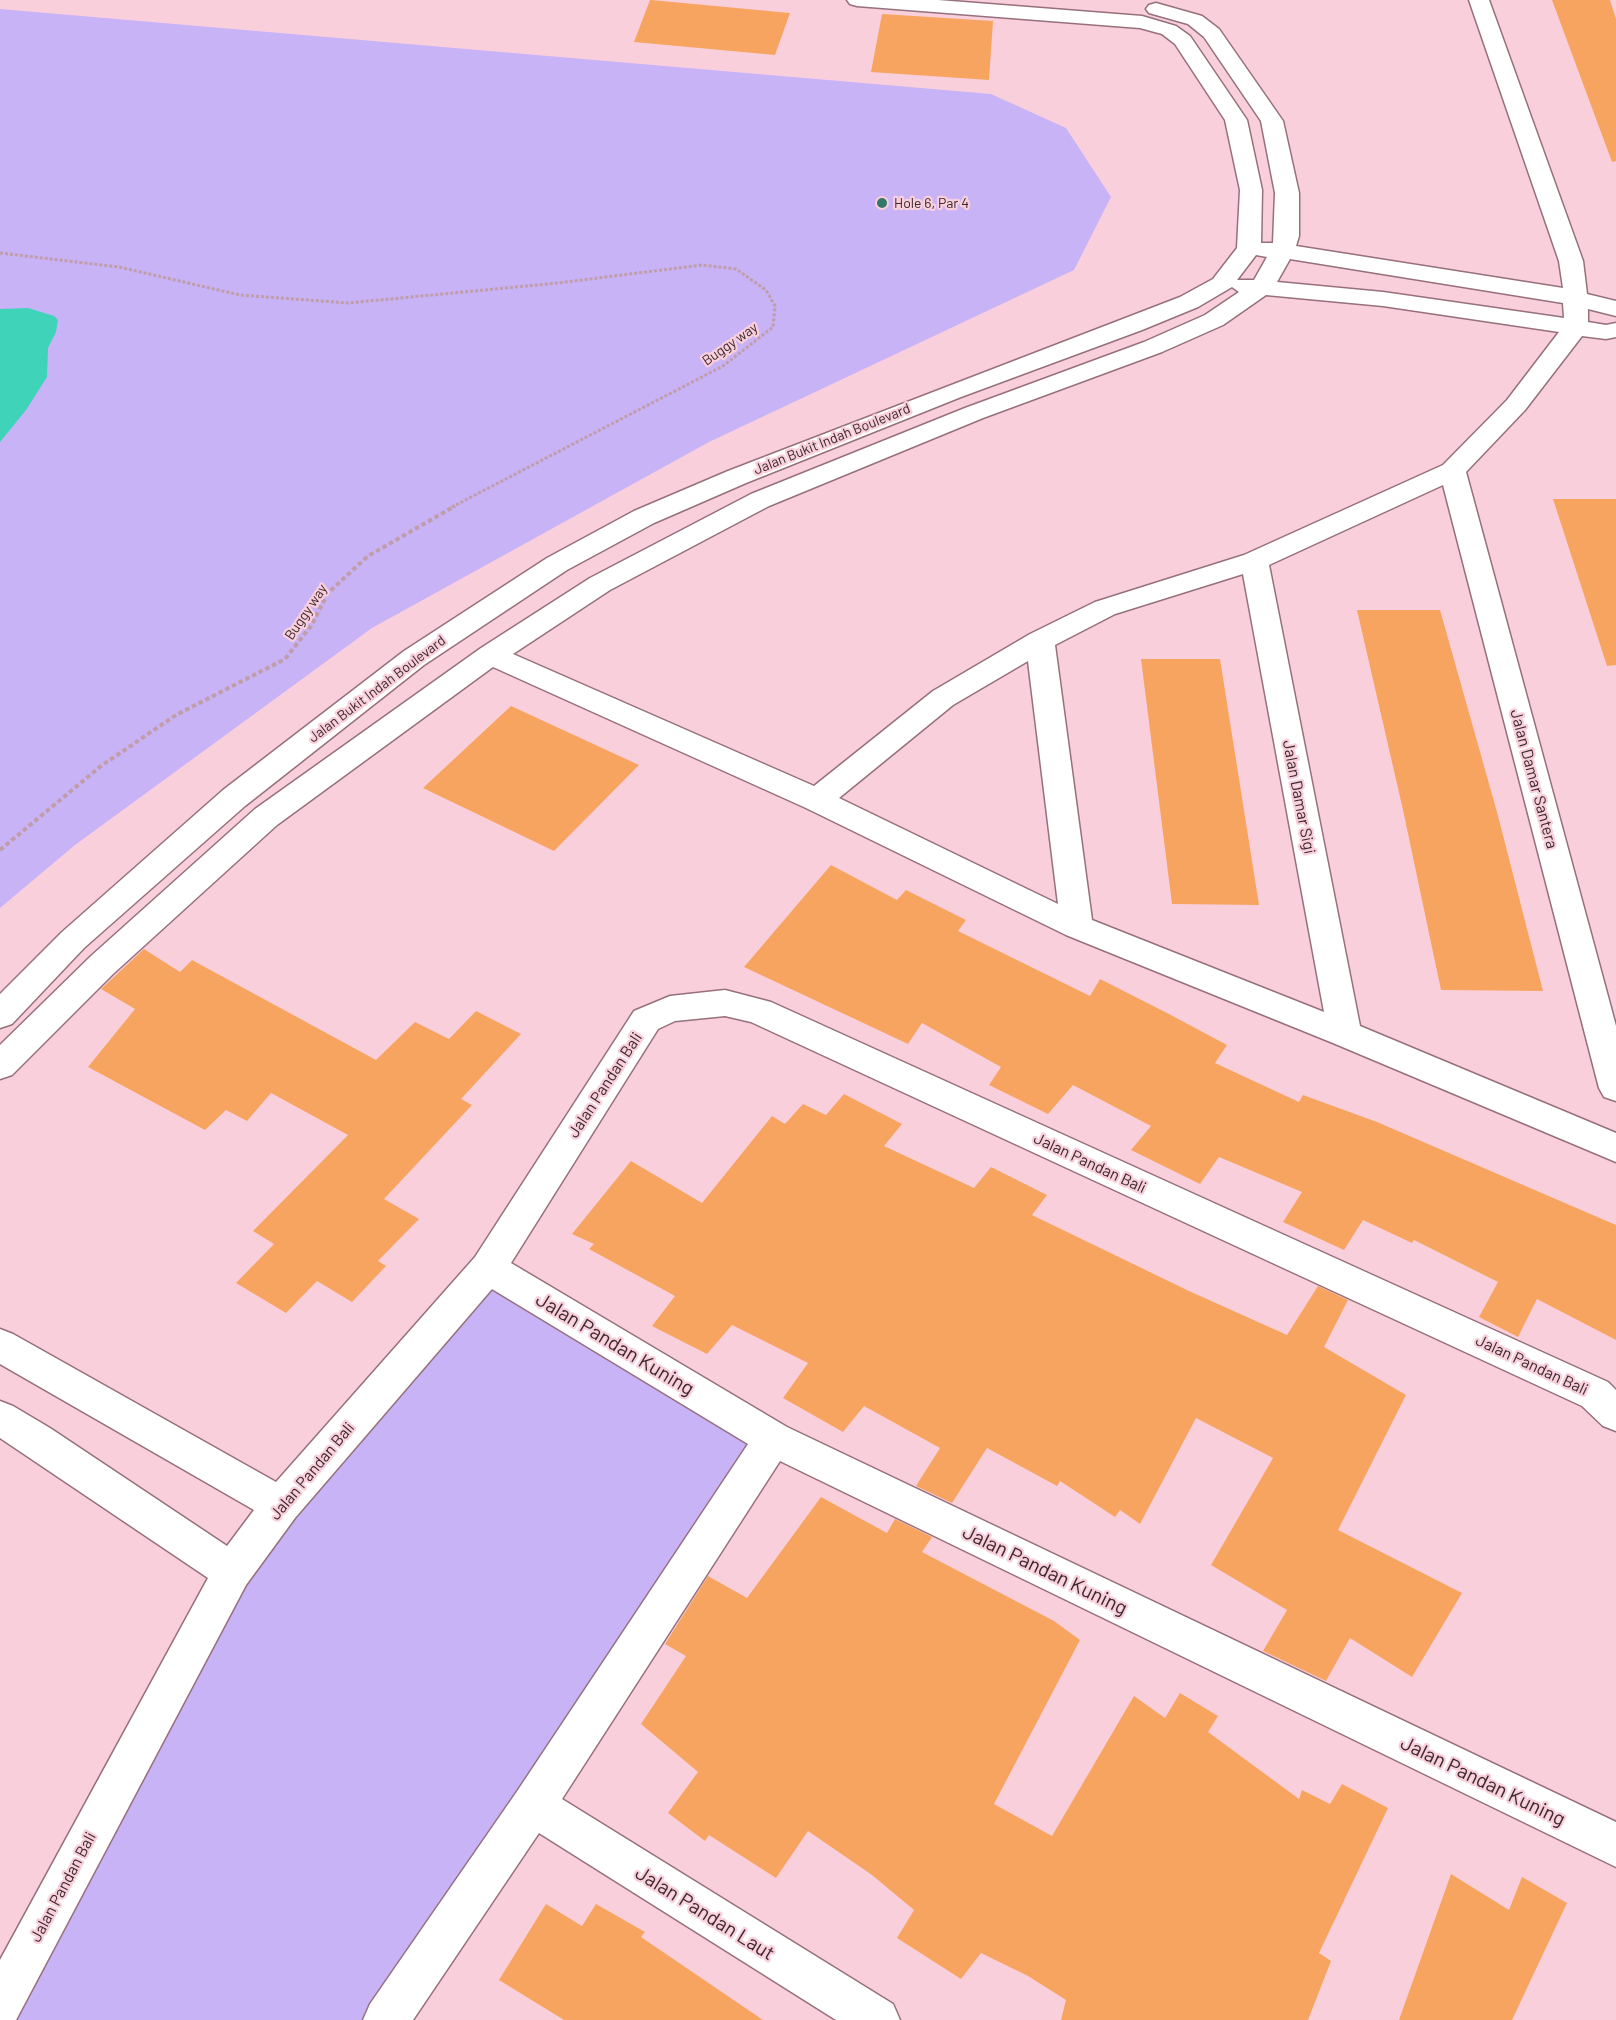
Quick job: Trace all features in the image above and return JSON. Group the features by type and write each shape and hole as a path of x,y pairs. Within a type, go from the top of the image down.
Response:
{"street":[{"path":"857,0 1142,22 1169,30 1183,40 1236,120 1251,190 1249,249 1283,250 1576,298 1610,307 1611,331 1616,357"},
{"path":"1083,0 1144,5 1195,20"},
{"path":"0,1066 102,965 266,817 491,655 600,584 760,500 974,413 1153,347 1214,320 1261,288 1283,250 1287,236 1287,193 1272,121 1212,33 1195,20 1157,0"},
{"path":"817,800 943,698 1040,641 1105,608 1254,561 1452,471 1516,405 1576,327 1576,298 1571,261 1479,0"},
{"name":"Jalan Bukit Indah Boulevard","path":"0,1016 73,940 234,798 414,658 556,564 644,517 737,477 1189,302 1222,284 1249,249"},
{"path":"1222,284 1383,299 1611,331"},
{"name":"Jalan Damar Santera","path":"1452,471 1616,1088"},
{"name":"Jalan Damar Sigi","path":"1254,561 1345,1034"},
{"path":"1040,641 1077,927"},
{"path":"491,655 817,800 1077,927 1345,1034 1616,1148"},
{"name":"Jalan Pandan Bali","path":"0,2005 232,1572 281,1505 488,1268 646,1020 670,1009 725,1003 759,1011 1595,1394 1616,1414"},
{"name":"Jalan Pandan Kuning","path":"488,1268 773,1439 1616,1845"},
{"path":"0,1345 281,1505"},
{"path":"0,1418 232,1572"},
{"path":"386,2020 533,1805 773,1439"},
{"name":"Jalan Pandan Laut","path":"533,1805 877,2020"}],"path":[{"name":"Buggy way","path":"0,253 118,267 240,295 348,303 558,283 702,265 736,269 766,290 775,306 773,327 723,366 424,522 368,556 328,593 311,626 285,659 176,716 101,766 0,849"}],"shaded area":[{"path":"0,9 991,94 1066,128 1111,197 1074,270 709,442 372,628 75,845 0,908"},
{"path":"28,308 54,316 58,320 56,332 48,348 47,377 26,410 0,442 0,309"},
{"path":"485,1272 781,1443 382,2020 0,2020 237,1575"}],"building":[{"path":"650,0 790,13 775,55 634,42"},
{"path":"1552,0 1610,0 1616,19 1616,161 1612,162"},
{"path":"882,14 993,21 989,80 871,72"},
{"path":"1553,499 1616,499 1616,665 1607,666"},
{"path":"1357,610 1440,610 1497,812 1543,991 1441,990"},
{"path":"1141,659 1220,659 1259,905 1172,904"},
{"path":"511,706 639,765 554,851 423,788"},
{"path":"831,865 897,900 906,890 966,920 958,931 1090,996 1100,979 1227,1045 1215,1063 1299,1102 1303,1095 1377,1122 1616,1225 1616,1340 1537,1299 1518,1337 1479,1317 1498,1282 1414,1240 1412,1243 1363,1220 1344,1250 1283,1222 1302,1192 1219,1157 1200,1184 1131,1150 1151,1126 1073,1085 1048,1114 989,1085 1001,1067 922,1023 908,1044 744,967"},
{"path":"144,949 180,972 192,960 376,1060 415,1022 449,1039 476,1011 521,1034 461,1099 472,1105 384,1199 419,1219 378,1261 386,1266 352,1302 317,1281 286,1313 236,1283 274,1244 253,1231 348,1135 271,1093 247,1121 226,1110 205,1130 88,1067 135,1009 101,989"},
{"path":"844,1094 902,1124 884,1146 974,1188 991,1167 1047,1195 1032,1215 1189,1291 1287,1335 1318,1286 1348,1300 1324,1347 1406,1395 1338,1530 1462,1593 1412,1677 1350,1638 1326,1681 1263,1651 1287,1610 1211,1565 1273,1458 1196,1418 1140,1524 1120,1510 1115,1517 1060,1481 1057,1486 987,1448 952,1503 916,1486 940,1448 864,1406 843,1432 783,1398 808,1363 732,1325 707,1354 652,1326 675,1296 589,1249 594,1244 572,1234 631,1161 702,1203 772,1116 785,1124 803,1104 826,1115"},
{"path":"821,1497 887,1533 895,1519 932,1537 922,1552 1054,1621 1080,1640 994,1804 1052,1836 1134,1696 1165,1718 1180,1693 1218,1716 1208,1732 1299,1799 1302,1790 1330,1804 1342,1784 1388,1808 1319,1953 1331,1961 1308,2020 1061,2020 1066,2000 1028,1976 981,1953 961,1979 897,1938 914,1910 872,1875 808,1831 776,1878 709,1835 705,1841 668,1813 698,1772 641,1724 686,1656 665,1644 708,1576 747,1598"},
{"path":"1451,1874 1509,1910 1522,1877 1567,1903 1512,2020 1399,2020"},
{"path":"546,1904 582,1926 596,1904 645,1932 641,1937 763,2020 564,2020 499,1980"}],"place":[{"name":"Hole 6, Par 4","path":"882,203"}]}
